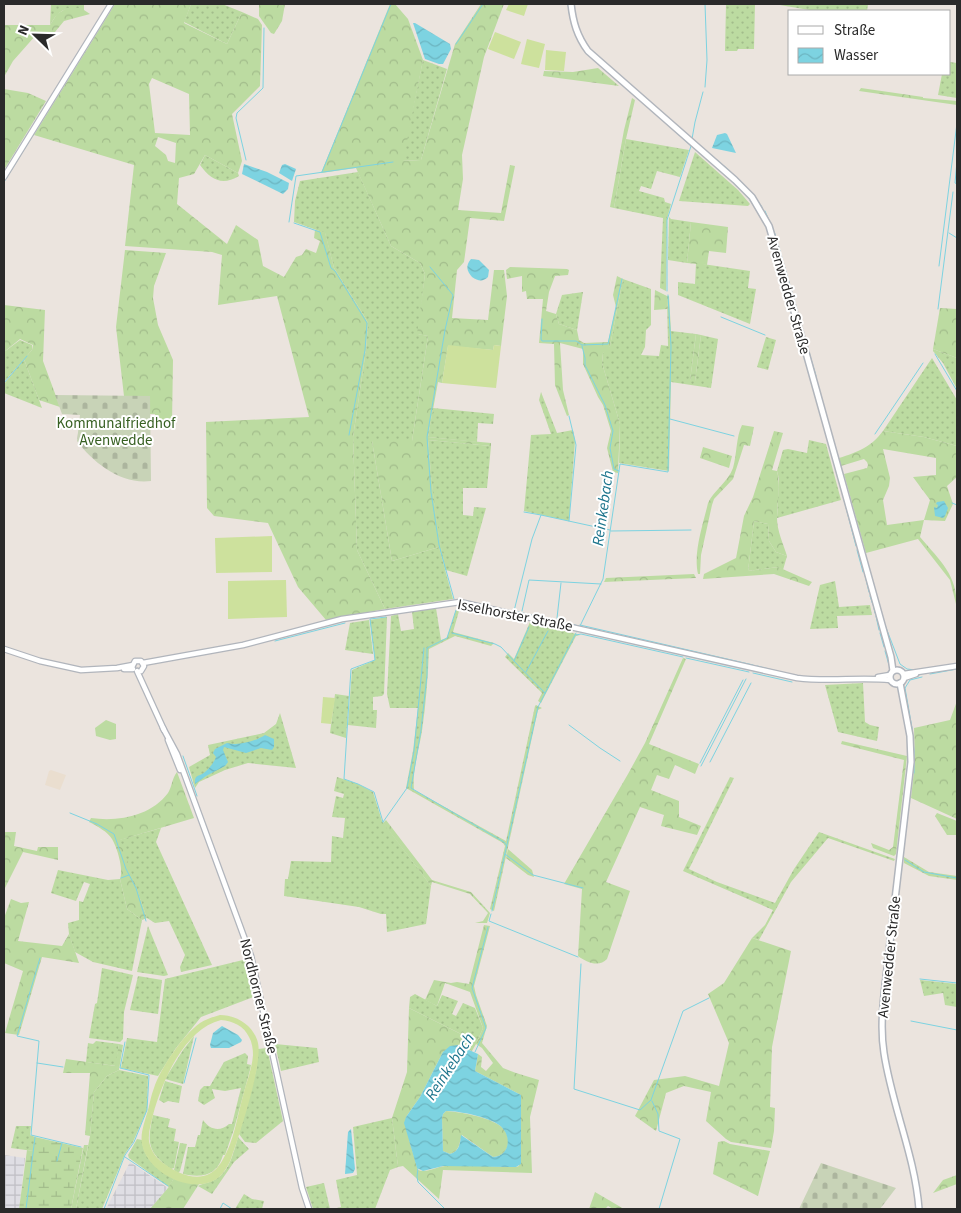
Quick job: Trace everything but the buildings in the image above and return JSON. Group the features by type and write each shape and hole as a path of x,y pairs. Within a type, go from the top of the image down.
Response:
{"main road":[{"name":"Avenwedder Straße","path":"571,4 575,29 588,51 735,180 752,198 767,221 803,342 891,657 893,674"},
{"path":"893,674 904,676 898,684 893,674"},
{"name":"Avenwedder Straße","path":"898,684 904,702 910,736 911,762 882,1011 882,1039 886,1068 912,1168 919,1209"}],"street":[{"path":"4,177 110,4"},
{"name":"Isselhorster Straße","path":"4,649 40,661 78,669 138,667 159,661 243,645 342,619 460,602 796,678 821,680 872,678 893,674"},
{"path":"904,676 957,666"},
{"name":"Nordhorner Straße","path":"138,667 143,685 177,754 251,956 302,1188 309,1209"}],"shaded area":[{"path":"51,770 66,775 60,790 45,785"},
{"path":"4,1155 25,1158 19,1209 4,1209"},
{"path":"130,1162 168,1188 150,1209 106,1209"}],"green space":[{"path":"51,4 84,4 84,8 72,8 60,12 50,25"},
{"path":"115,4 191,4 184,23 227,44 242,12 258,19 262,25 260,86 232,114 242,161 238,173 205,155 194,174 179,178 177,204 227,244 236,225 258,240 263,266 284,277 296,257 302,255 306,249 316,253 320,241 314,238 315,230 325,232 334,268 368,323 366,350 353,437 357,550 385,609 326,620 298,587 268,523 214,516 207,508 206,422 309,417 277,296 218,305 222,255 212,252 125,246 134,165 34,135","holes":["152,78 189,94 190,135 155,133 149,84","158,137 176,143 175,163 168,161 166,155 155,146"]},
{"path":"191,4 222,4 242,12 227,44 184,22"},
{"path":"259,4 285,4 282,21 274,34 271,33 259,16"},
{"path":"390,4 395,4 408,19 423,60 403,161 421,160 455,44 481,4 504,4 484,57 462,155 463,179 458,210 501,213 510,165 515,166 504,221 470,218 464,262 457,270 452,318 488,320 494,270 504,270 507,296 501,346 494,345 493,350 448,346 442,383 438,382 428,437 491,443 491,446 428,440 437,522 446,570 439,547 392,561 372,441 412,441 428,336 417,334 425,274 420,263 391,246 356,168 321,173"},
{"path":"509,4 528,4 524,16 506,10"},
{"path":"726,4 755,4 754,49 725,51"},
{"path":"774,4 868,4 867,10 809,10"},
{"path":"67,8 84,8 90,14 64,21 55,32 36,35 13,61 4,77 4,25 50,25 57,14"},
{"path":"495,32 521,42 514,59 488,49"},
{"path":"527,39 545,44 539,68 521,64"},
{"path":"546,50 566,52 564,71 545,70"},
{"path":"423,60 447,69 421,160 402,161"},
{"path":"951,62 957,63 957,98 938,95 942,75 951,75"},
{"path":"598,68 619,86 543,76 544,71 573,72"},
{"path":"861,88 923,98 957,101 957,105 859,91"},
{"path":"4,89 28,93 46,101 4,170"},
{"path":"632,98 635,100 614,208 610,207 624,130"},
{"path":"626,139 689,150 680,177 657,171 651,189 641,186 639,191 664,198 665,202 671,204 667,219 666,291 660,288 663,218 614,208"},
{"path":"695,152 738,190 750,204 748,206 679,201"},
{"path":"205,155 238,173 239,176 227,181 213,178 200,165"},
{"path":"358,172 391,246 420,263 425,274 418,334 428,336 412,441 372,441 392,561 439,547 453,599 385,609 357,550 353,437 366,350 368,323 334,268 325,233 294,222 295,201 300,181"},
{"path":"669,217 671,219 691,222 687,263 668,260"},
{"path":"691,222 728,227 726,253 709,251 707,265 687,263"},
{"path":"125,250 166,253 154,286 153,298 158,325 173,360 172,423 156,422 155,414 150,414 150,396 124,396 116,327"},
{"path":"696,263 750,271 748,288 756,289 750,324 678,295 678,282 695,284"},
{"path":"510,267 569,270 568,275 555,276 549,292 546,311 556,314 559,324 577,330 579,340 584,343 608,342 616,307 613,295 617,276 623,279 610,346 608,351 603,353 602,363 620,424 618,473 613,472 607,448 611,431 603,405 583,364 583,349 560,343 563,390 569,415 567,416 555,385 554,344 539,343 543,299 527,299 526,291 522,292 522,276 507,279 506,270"},
{"path":"623,279 651,289 651,325 646,330 645,347 641,355 659,356 661,345 668,346 667,296 669,296 671,331 696,334 690,381 695,381 701,335 718,339 711,388 671,382 669,471 619,463 620,424 602,363 603,353 610,346"},
{"path":"655,290 667,296 667,309 654,310"},
{"path":"583,292 577,330 559,324 556,314 562,295"},
{"path":"4,305 45,310 43,361 60,407 39,400 24,359 32,350 33,345 20,339 4,352"},
{"path":"940,308 957,309 957,358 933,349"},
{"path":"696,334 701,335 695,381 690,381"},
{"path":"766,337 776,340 768,370 757,367"},
{"path":"20,340 32,345 32,350 4,382 4,352"},
{"path":"448,345 493,350 494,345 501,346 496,388 442,383"},
{"path":"933,349 957,358 957,389 943,363"},
{"path":"932,358 957,400 957,446 924,437 883,431"},
{"path":"24,359 42,408 4,393 4,384"},
{"path":"541,392 557,433 573,430 575,441 569,521 524,511 531,435 551,434 539,400"},
{"name":"Kommunalfriedhof Avenwedde","path":"55,395 150,396 151,481 129,480 119,476 91,457 77,441 80,415 62,414"},
{"path":"433,408 494,414 493,424 478,423 477,442 428,437"},
{"path":"742,425 754,427 750,446 744,445 733,479 714,499 701,555 700,574 698,574 698,548 708,503 731,473"},
{"path":"774,431 783,433 772,470 777,471 779,488 777,523 787,556 776,552 769,541 768,524 754,521 748,571 778,567 812,582 809,586 774,574 703,579 704,574 736,558 744,516 753,497"},
{"path":"883,431 924,437 957,446 957,477 947,486 953,504 945,521 924,520 920,537 941,561 951,577 957,608 950,580 918,539 866,553 844,474 867,468 868,465 864,459 841,466 839,458 864,448","holes":["883,449 936,458 936,475 913,477 930,500 924,520 887,525 883,500 890,478"]},
{"path":"428,440 491,446 487,488 463,488 463,515 473,516 474,507 486,508 467,576 446,570 437,522"},
{"path":"809,440 826,444 841,500 777,518 779,479 777,471 783,450 788,449 807,453"},
{"path":"703,447 732,456 729,468 700,458"},
{"path":"754,521 768,524 769,541 776,552 787,556 783,570 778,567 748,571"},
{"path":"272,536 272,572 216,573 215,538"},
{"path":"694,574 696,578 604,582 606,578"},
{"path":"286,580 287,617 228,619 228,581"},
{"path":"835,581 839,607 870,605 872,615 837,616 838,628 810,629 820,585"},
{"path":"436,608 441,640 447,638 456,610 459,611 453,632 494,643 491,646 455,636 429,649 425,711 415,768 414,790 506,841 535,706 542,708 538,710 494,911 490,909 505,846 503,843 406,788 418,708 390,708 387,694 391,616 398,614 401,631 414,629 412,612"},
{"path":"387,617 384,694 373,697 373,710 377,710 376,728 348,725 352,670 375,660 370,620"},
{"path":"369,620 373,654 345,650 350,623"},
{"path":"530,622 580,635 576,636 541,703 538,701 542,693 505,657 508,653 514,659"},
{"path":"683,658 686,659 649,744 699,764 695,774 675,765 669,779 657,775 651,790 679,801 679,817 701,826 697,835 661,826 664,815 640,807 606,882 630,891 607,959 596,964 589,962 578,956 582,889 564,884 645,743"},
{"path":"863,683 865,722 879,727 877,741 838,732 825,685"},
{"path":"335,694 349,696 346,738 330,733"},
{"path":"323,697 335,698 331,724 321,723"},
{"path":"957,701 957,819 911,798 915,762 914,728 950,720"},
{"path":"280,713 296,768 248,763 225,770 199,782 195,788 189,767 210,755 208,745 264,733 276,724"},
{"path":"106,720 116,724 116,739 110,740 96,736 95,728"},
{"path":"842,741 907,756 896,854 894,856 873,848 871,843 889,850 893,847 904,760 841,744"},
{"path":"177,772 194,818 120,840 147,918 142,920 127,909 120,879 119,859 112,839 99,827 89,822 91,818 112,819 133,816 153,807 168,793"},
{"path":"337,777 358,784 373,792 382,821 431,886 426,924 387,932 386,914 359,907 284,896 285,879 288,879 291,861 331,862 332,836 343,838 345,818 332,817 336,796 343,798 344,794 334,791"},
{"path":"730,777 734,778 689,869 717,882 775,903 794,869 819,832 895,859 894,861 828,838 791,882 759,940 752,938 765,925 773,910 683,871"},
{"path":"937,813 957,821 957,835 947,835 935,816"},
{"path":"386,820 432,880 471,892 490,913 487,923 475,923 483,921 488,913 470,894 432,882 431,886 383,823"},
{"path":"161,828 156,842 212,965 181,972 180,967 185,955 169,921 155,923 147,918 119,840"},
{"path":"4,832 16,832 14,846 37,851 38,847 58,847 58,860 23,852 4,890"},
{"path":"508,849 532,870 534,877 528,875 506,858"},
{"path":"904,857 929,872 957,876 957,880 929,876 904,863"},
{"path":"58,870 108,880 120,879 127,909 142,920 132,971 93,962 75,952 69,934 68,923 79,920 79,901 83,902 90,884 84,882 76,901 51,893"},
{"path":"11,899 21,903 29,902 18,941 62,946 69,934 79,963 42,957 19,1035 5,1033 23,971 4,963 4,918"},
{"path":"484,925 490,926 474,986 487,1026 482,1043 503,1068 539,1080 530,1117 532,1173 443,1170 439,1199 403,1166 398,1167 392,1118 407,1072 409,1008 477,1042 483,1028 470,992 445,983 437,1006 425,1000 434,980 469,984","holes":["476,1044 482,1048 493,1063 486,1071 481,1067 482,1057 478,1054 475,1071 521,1095 519,1166 454,1165 425,1171 418,1170 410,1143 406,1117 420,1097 443,1052 458,1045 472,1051"]},
{"path":"148,926 168,975 137,972"},
{"path":"752,938 791,951 772,1047 770,1107 775,1108 771,1148 731,1142 726,1139 706,1121 711,1092 684,1086 666,1093 656,1131 635,1116 654,1080 685,1076 719,1086 729,1043 708,994 724,983"},
{"path":"247,959 256,996 201,1017 176,1048 158,1076 121,1068 127,1038 157,1042 165,979"},
{"path":"102,968 133,975 124,1012 123,1039 120,1042 89,1038"},
{"path":"138,976 162,980 158,1014 130,1010"},
{"path":"920,980 957,984 957,1007 945,1005 943,993 924,996"},
{"path":"415,994 437,1006 442,995 458,1001 452,1014 456,1016 463,1003 475,1008 483,1028 477,1042 409,1008 410,997"},
{"path":"220,1015 238,1019 253,1031 256,1037 259,1053 254,1083 231,1159 226,1169 218,1178 208,1183 184,1183 172,1179 152,1164 142,1144 142,1131 153,1091 167,1062 193,1028 210,1018","holes":["221,1020 234,1023 247,1033 253,1055 250,1071 232,1138 222,1161 213,1172 204,1176 186,1175 166,1165 153,1152 149,1138 153,1115 162,1088 176,1058 196,1034 208,1025"]},
{"path":"194,1036 183,1084 165,1079 183,1050"},
{"path":"96,1041 119,1044 116,1066 86,1062 88,1043 93,1044"},
{"path":"119,1044 123,1045 119,1070 107,1076 94,1092 90,1136 85,1135 90,1073 63,1073 66,1059 115,1066"},
{"path":"275,1044 317,1048 319,1062 281,1071"},
{"path":"267,1048 283,1121 256,1143 245,1142 239,1134 256,1071 258,1049"},
{"path":"245,1053 248,1056 247,1064 251,1065 225,1155 223,1155 217,1167 208,1174 196,1176 183,1174 188,1147 195,1147 203,1120 215,1129 232,1124 241,1088 225,1091 212,1089 215,1098 204,1105 198,1101 200,1090 204,1086 210,1086 224,1062"},
{"path":"119,1070 148,1076 147,1110 133,1142 125,1154 102,1209 76,1209 90,1136 94,1092 107,1076"},
{"path":"165,1081 182,1086 179,1103 168,1101 164,1103 159,1100"},
{"path":"446,1111 474,1115 499,1125 508,1139 506,1149 499,1156 493,1157 462,1135 456,1151 450,1154 443,1151 442,1118"},
{"path":"153,1115 170,1119 168,1127 176,1129 174,1141 179,1142 174,1168 171,1169 163,1163 153,1152 150,1132"},
{"path":"392,1118 398,1167 390,1170 375,1209 333,1209 341,1207 336,1180 357,1175 353,1127"},
{"path":"16,1126 31,1126 30,1135 35,1137 33,1151 11,1148"},
{"path":"35,1137 83,1148 71,1209 19,1209 27,1150 33,1151"},
{"path":"238,1137 249,1149 234,1162 212,1194 198,1186 214,1180 225,1171 231,1160"},
{"path":"137,1139 142,1140 145,1153 152,1163 162,1172 174,1178 169,1187 129,1158 128,1155"},
{"path":"724,1141 730,1144 770,1151 758,1196 713,1174 718,1142"},
{"path":"180,1143 187,1144 178,1173 174,1170"},
{"path":"84,1145 88,1145 76,1209 71,1209"},
{"path":"821,1163 896,1188 880,1209 799,1209"},
{"path":"957,1175 957,1184 933,1193 943,1180"},
{"path":"174,1178 199,1184 183,1209 150,1209 168,1188"},
{"path":"324,1183 330,1209 313,1209 306,1187"},
{"path":"595,1192 624,1209 613,1209 608,1206 605,1209 589,1209"},
{"path":"244,1194 252,1199 264,1201 262,1209 235,1209"}],"water":[{"path":"413,23 450,44 451,49 443,64 425,59"},
{"path":"725,133 736,153 712,148 717,135"},
{"path":"244,164 267,172 289,183 288,189 283,194 242,174"},
{"path":"285,164 296,169 292,181 279,173 282,165"},
{"path":"471,259 479,260 489,270 488,277 480,280 472,277 467,268"},
{"path":"944,501 948,508 945,516 943,518 935,516 934,507 937,508 937,502"},
{"path":"265,735 274,739 272,750 261,748 246,753 224,747 223,750 228,762 225,766 195,784 196,777 203,774 214,761 216,757 213,753 215,749 227,743 247,742"},
{"path":"222,1026 238,1035 242,1040 241,1042 229,1048 211,1048 213,1033"},
{"path":"458,1045 478,1054 475,1071 521,1095 521,1164 516,1167 443,1166 423,1171 417,1168 404,1123 420,1097 443,1052 450,1046","holes":["446,1111 481,1117 499,1125 508,1139 508,1144 503,1153 493,1157 461,1135 456,1151 450,1154 443,1151 442,1118"]},
{"path":"351,1129 355,1169 353,1173 345,1174 348,1132"}],"waterway":[{"path":"4,182 114,4"},
{"path":"322,172 391,4"},
{"path":"456,44 483,4"},
{"path":"568,4 570,18"},
{"name":"Reinkebach","path":"705,4 707,60 705,87"},
{"path":"246,160 236,118 237,113 263,88 264,28"},
{"name":"Reinkebach","path":"692,139 703,92"},
{"path":"939,266 957,123"},
{"path":"669,126 691,146"},
{"name":"Reinkebach","path":"667,291 667,220 692,143"},
{"path":"699,145 741,181 762,207"},
{"path":"696,150 736,184"},
{"path":"957,161 955,183 957,184"},
{"path":"289,222 296,176 393,162"},
{"path":"744,192 752,203"},
{"path":"938,309 953,192"},
{"path":"765,211 775,234 797,310"},
{"path":"294,223 320,232 331,268 335,271 367,323 365,350 349,435"},
{"path":"949,233 957,238"},
{"path":"430,267 453,295 445,330 427,437 431,492 439,545 454,599"},
{"path":"542,319 542,341 576,341 582,345 608,344 622,279"},
{"name":"Reinkebach","path":"580,626 603,579 620,464 668,472 671,346 668,295"},
{"path":"798,315 816,376"},
{"path":"721,317 765,335"},
{"path":"582,346 585,365 605,405 613,431 610,448 614,469 619,471"},
{"path":"935,354 957,391"},
{"path":"4,383 27,356"},
{"path":"875,434 923,363"},
{"path":"569,416 576,445 569,521"},
{"path":"670,419 734,436"},
{"path":"842,492 856,546"},
{"path":"952,503 957,505"},
{"path":"524,512 541,515"},
{"path":"579,626 514,611 532,539 541,515 610,530"},
{"path":"611,531 691,530"},
{"path":"857,550 863,572"},
{"path":"865,575 869,592"},
{"path":"522,611 529,580 601,584"},
{"path":"557,618 561,583"},
{"path":"870,596 873,605"},
{"path":"874,608 875,613"},
{"path":"456,610 447,638 427,648 427,675 421,730 411,788 504,842 507,846"},
{"path":"876,616 879,630"},
{"path":"383,822 374,792 344,779 351,669 375,660 370,619 386,617"},
{"path":"275,641 345,623"},
{"path":"580,625 753,665"},
{"path":"885,625 900,664 907,669 915,670"},
{"path":"529,627 514,661 545,693"},
{"path":"526,672 548,631"},
{"path":"452,633 495,644 501,647 514,661"},
{"name":"Reinkebach","path":"492,911 538,707 576,633"},
{"path":"880,633 884,647"},
{"path":"576,635 581,634 683,657"},
{"path":"383,822 407,788 414,751 424,648"},
{"path":"885,651 889,665"},
{"path":"686,658 749,672"},
{"path":"757,666 797,676"},
{"path":"930,674 957,669"},
{"path":"753,673 792,682"},
{"path":"914,773 912,728 905,688 910,680 922,677"},
{"path":"701,766 746,679"},
{"path":"700,763 743,680"},
{"path":"710,762 751,683"},
{"path":"569,725 620,761"},
{"path":"183,756 197,796"},
{"path":"70,813 97,824 114,834 126,869 136,888 146,921"},
{"path":"505,854 533,875 583,888"},
{"path":"905,860 924,872 957,878"},
{"path":"121,878 129,875"},
{"path":"491,914 489,921 578,957"},
{"name":"Reinkebach","path":"475,1052 486,1028 472,988 488,927"},
{"path":"40,958 17,1036 39,1041 31,1135 81,1147"},
{"path":"581,964 574,1089 640,1110 651,1100 683,1011 709,998"},
{"path":"920,979 957,983"},
{"path":"911,1021 957,1030"},
{"path":"184,1083 196,1038"},
{"path":"104,1209 125,1155 134,1142 147,1110 149,1075 120,1068 125,1042"},
{"path":"37,1063 63,1067"},
{"path":"652,1101 658,1114 659,1131 680,1139 659,1209"},
{"path":"26,1209 35,1137"},
{"path":"57,1161 62,1143"},
{"path":"125,1157 168,1186"},
{"name":"Reinkebach","path":"418,1168 418,1182 445,1209"},
{"path":"220,1209 223,1203 232,1209"}]}
